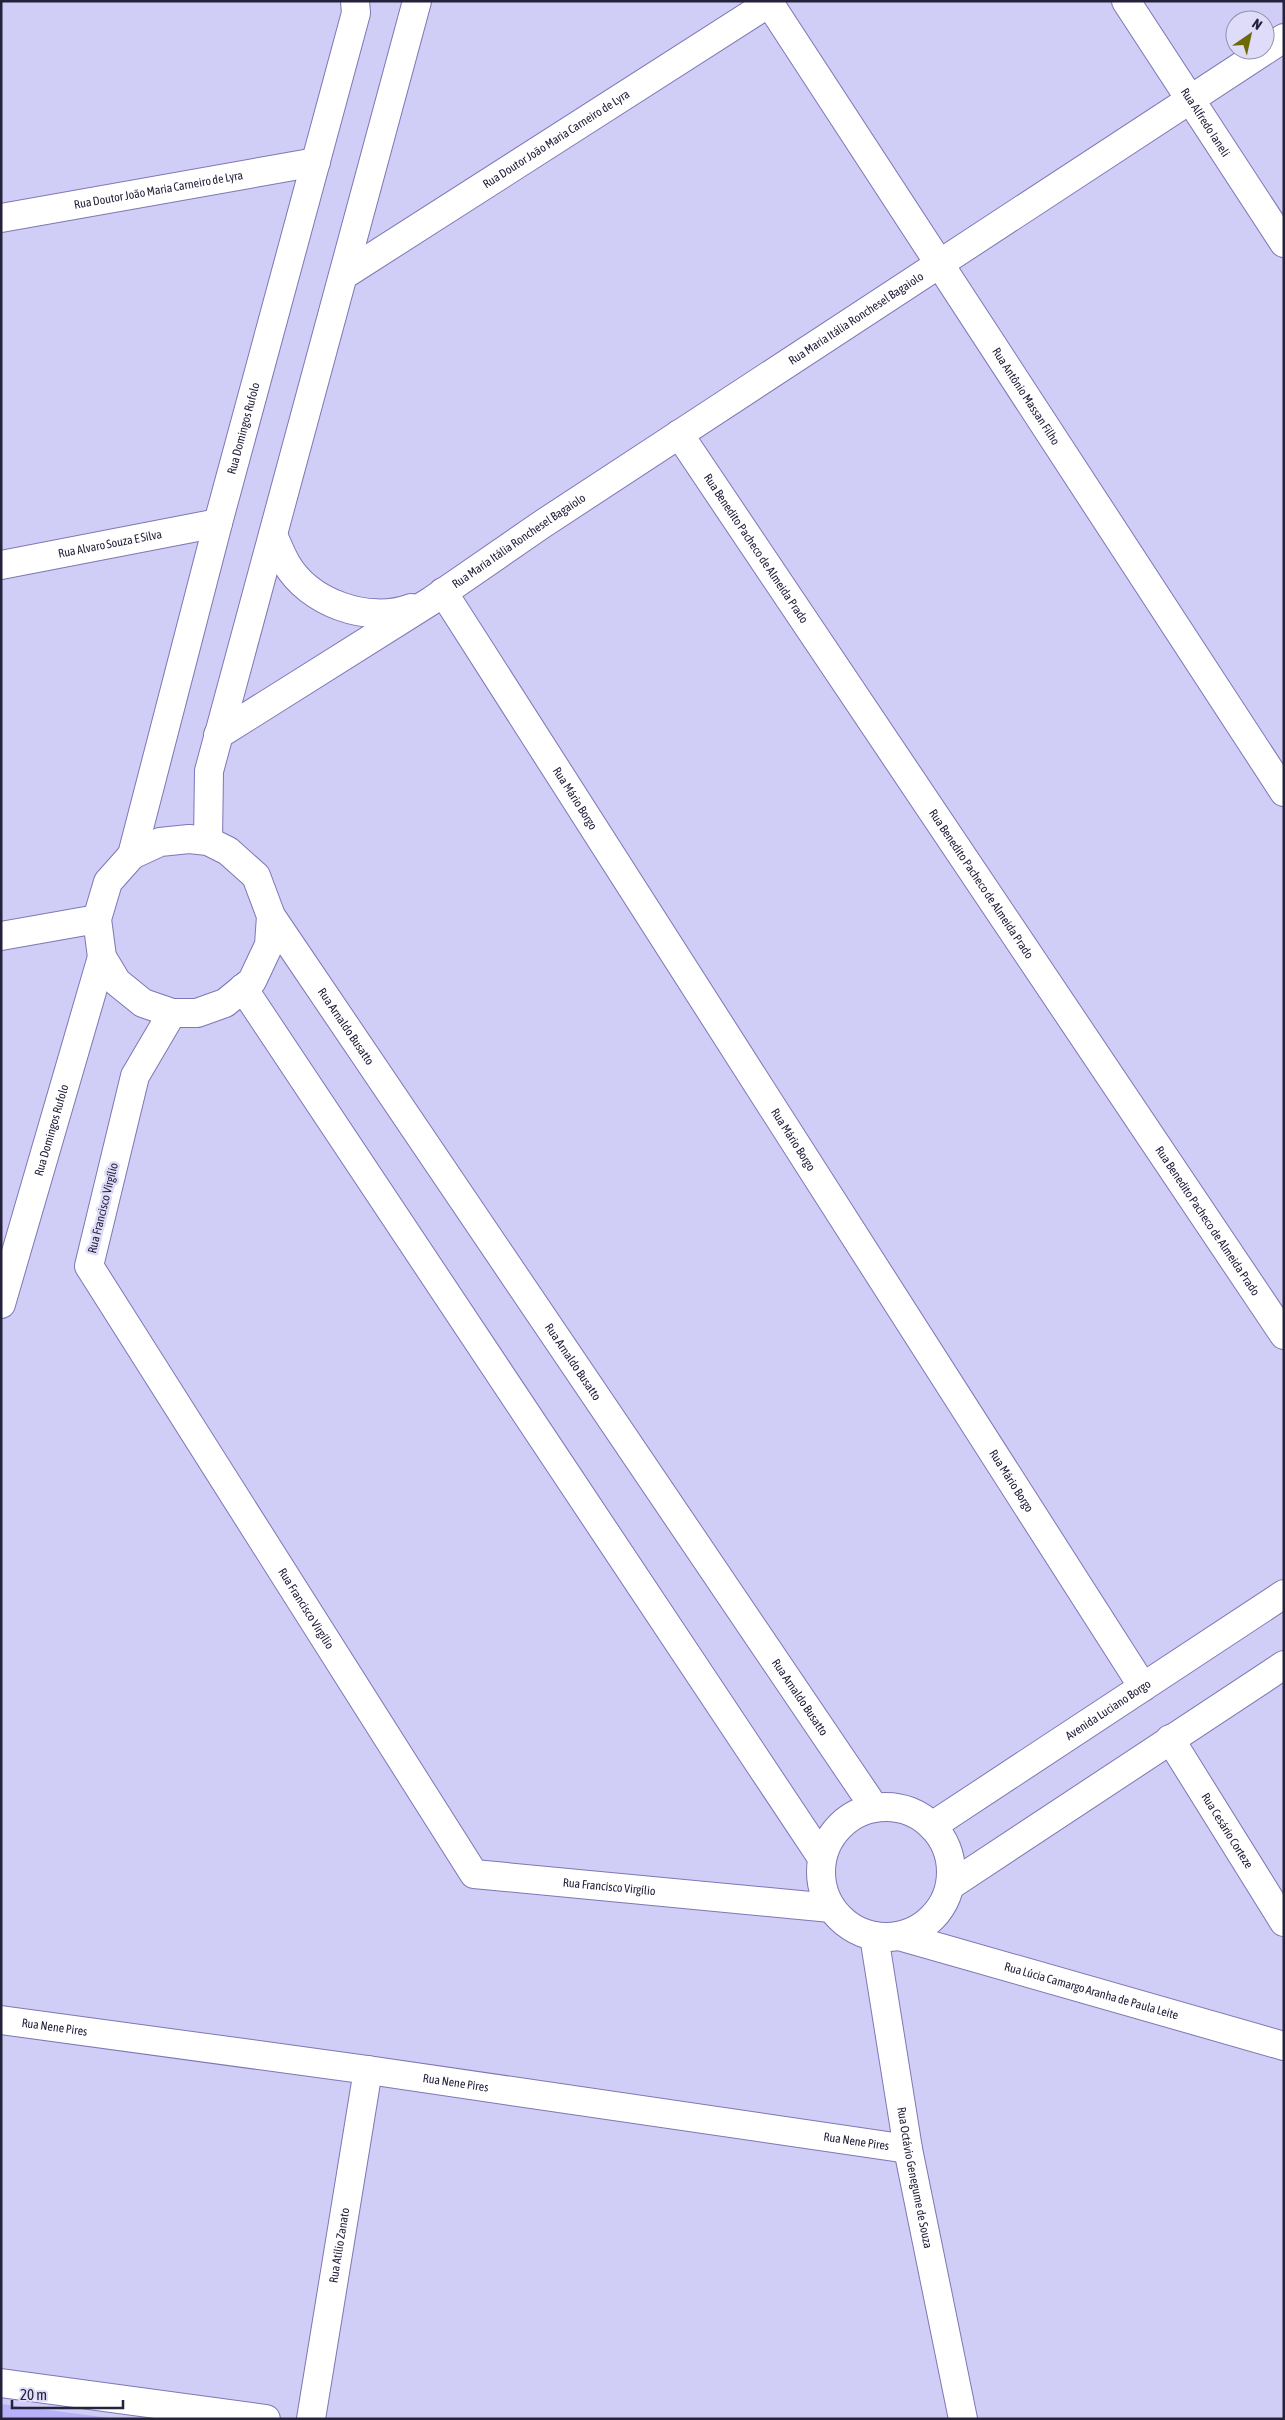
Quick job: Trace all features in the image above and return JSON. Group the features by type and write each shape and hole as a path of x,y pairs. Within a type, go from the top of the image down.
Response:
{"street":[{"name":"Rua Domingos Rufolo","path":"132,855 218,523 356,13 355,1"},
{"path":"208,841 209,771 417,1"},
{"name":"Rua Alfredo Ianeli","path":"1126,1 1284,242"},
{"name":"Rua Doutor João Maria Carneiro de Lyra","path":"344,275 768,2"},
{"name":"Rua Antônio Massan Filho","path":"768,2 1284,792"},
{"name":"Rua Maria Itália Ronchesel Bagaiolo","path":"218,735 437,596 679,434 1284,38"},
{"name":"Rua Doutor João Maria Carneiro de Lyra","path":"1,218 316,162"},
{"name":"Rua Benedito Pacheco de Almeida Prado","path":"679,434 1284,1335"},
{"name":"Rua Alvaro Souza E Silva","path":"1,565 218,523"},
{"name":"Rua Maria Itália Ronchesel Bagaiolo","path":"273,535 286,564 308,588 336,605 368,613 401,612 437,596"},
{"name":"Rua Mário Borgo","path":"437,596 1143,1687"},
{"path":"189,839 208,841 228,851 256,876 271,916 269,945 252,981 225,1003 196,1013 172,1013 143,1003 117,982 102,957 97,918 108,882 132,855 160,842 189,839"},
{"name":"Rua Arnaldo Busatto","path":"271,916 874,1807"},
{"path":"1,936 97,918"},
{"name":"Rua Domingos Rufolo","path":"2,1299 102,957"},
{"path":"243,988 822,1858"},
{"name":"Rua Francisco Virgílio","path":"172,1013 135,1076 88,1266 474,1874 832,1908"},
{"name":"Avenida Luciano Borgo","path":"932,1826 1284,1594"},
{"path":"951,1885 1284,1665"},
{"name":"Rua Cesário Corteze","path":"1170,1739 1284,1922"},
{"path":"874,1807 900,1808 923,1817 932,1826 941,1836 951,1859 951,1885 941,1908 923,1927 886,1936 850,1926 832,1908 822,1884 822,1858 832,1835 850,1817 874,1807"},
{"name":"Rua Lúcia Camargo Aranha de Paula Leite","path":"886,1936 1284,2046"},
{"name":"Rua Octávio Genegume de Souza","path":"886,1936 908,2149 963,2419"},
{"name":"Rua Nene Pires","path":"1,2020 368,2070 908,2149"},
{"name":"Rua Atílio Zanato","path":"311,2419 368,2070"},
{"path":"1,2384 266,2419"}],"shaded area":[{"path":"1,2404 118,2419 1,2419"}]}
